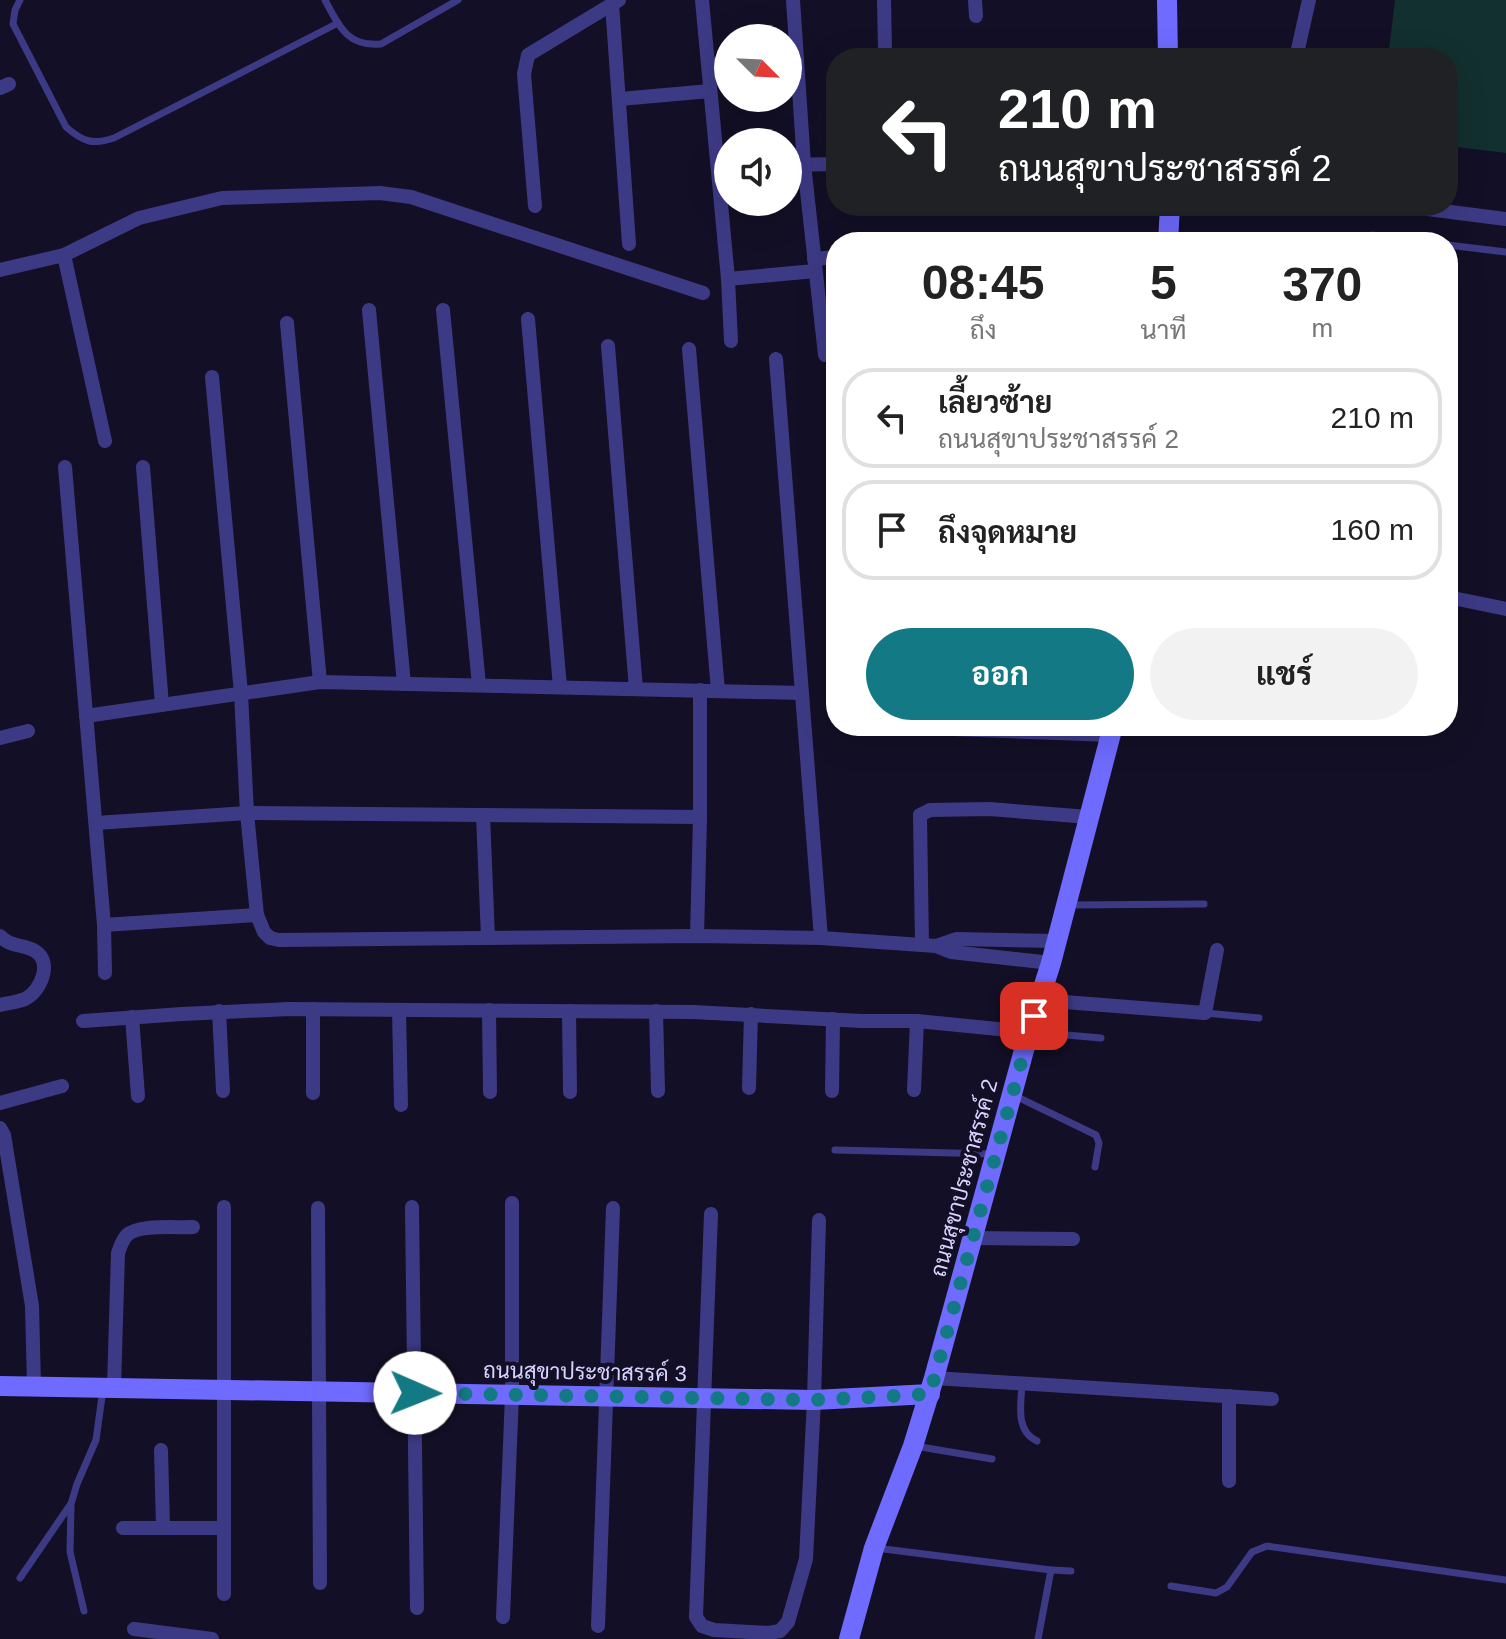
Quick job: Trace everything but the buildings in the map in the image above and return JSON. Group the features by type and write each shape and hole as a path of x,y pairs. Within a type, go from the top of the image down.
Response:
{"street":[{"path":"702,0 716,128"},
{"path":"793,0 793,24"},
{"path":"884,0 885,48"},
{"path":"975,0 976,16"},
{"path":"1167,0 1168,48"},
{"path":"1298,48 1309,0"},
{"path":"535,206 525,61 528,55 616,2 629,244"},
{"path":"708,64 714,64"},
{"path":"620,99 710,91"},
{"path":"799,112 825,355"},
{"path":"804,164 826,164"},
{"path":"0,270 64,255 139,218 222,198 380,193 411,197 703,293"},
{"path":"1458,213 1506,219"},
{"path":"725,216 731,341"},
{"path":"64,255 105,441"},
{"path":"728,279 826,261"},
{"path":"369,310 404,684"},
{"path":"443,310 479,685"},
{"path":"528,319 560,687"},
{"path":"287,323 320,682"},
{"path":"608,346 636,689"},
{"path":"689,349 718,691"},
{"path":"776,359 821,938"},
{"path":"212,377 241,693 247,813 257,915 270,938 821,938 929,945 951,952 1051,963"},
{"path":"65,467 96,823 105,973"},
{"path":"143,467 162,705"},
{"path":"1458,599 1506,609"},
{"path":"86,716 320,682 801,693"},
{"path":"697,936 700,690"},
{"path":"0,738 28,731"},
{"name":"ถนนสุขาประชาสรรค์ 2","path":"849,1639 874,1548 932,1386 1029,1032 1051,963 1110,736"},
{"path":"929,945 920,815 930,810 989,809 1089,817"},
{"path":"96,823 247,813 700,817"},
{"path":"483,815 488,938"},
{"path":"104,925 257,915"},
{"path":"0,936 14,945 39,953 44,962 43,977 27,998 0,1005"},
{"path":"929,945 956,939 1055,941"},
{"path":"1039,1000 1205,1013 1217,950"},
{"path":"83,1021 219,1011 313,1009 656,1011 917,1021 1029,1032"},
{"path":"313,1009 313,1093"},
{"path":"399,1010 401,1105"},
{"path":"489,1010 490,1092"},
{"path":"219,1011 223,1091"},
{"path":"569,1011 570,1092"},
{"path":"656,1011 658,1091"},
{"path":"749,1088 751,1014"},
{"path":"132,1017 138,1096"},
{"path":"832,1091 833,1019"},
{"path":"914,1090 917,1021"},
{"path":"0,1103 62,1086"},
{"path":"0,1128 4,1135 32,1306 34,1386"},
{"path":"503,1617 512,1395 512,1203"},
{"path":"224,1207 224,1594"},
{"path":"412,1207 417,1608"},
{"path":"318,1208 320,1583"},
{"path":"598,1626 613,1208"},
{"path":"711,1214 696,1617 702,1626 714,1630 780,1631 788,1622 806,1559 819,1220"},
{"path":"109,1387 118,1253 122,1243 127,1235 137,1230 193,1227"},
{"path":"973,1238 1073,1239"},
{"path":"932,1386 1022,1384 1272,1399"},
{"name":"ถนนสุขาประชาสรรค์ 3","path":"0,1386 814,1400 932,1386"},
{"path":"1229,1396 1229,1481"},
{"path":"161,1450 163,1527"},
{"path":"123,1528 223,1528"},
{"path":"134,1629 166,1636 212,1639"}],"lane":[{"path":"20,0 13,24 66,127 76,136 98,143 114,138 338,23"},
{"path":"325,0 344,33 367,45 381,44 458,0"},
{"path":"1458,246 1506,252"},
{"path":"1066,905 1204,904"},
{"path":"1205,1013 1259,1018"},
{"path":"1029,1032 1101,1038"},
{"path":"1012,1094 1096,1135 1099,1143 1095,1167"},
{"path":"835,1150 996,1154"},
{"path":"1022,1384 1020,1416 1023,1428 1029,1437 1037,1441"},
{"path":"84,1611 70,1552 71,1504 96,1440 109,1387"},
{"path":"913,1446 992,1459"},
{"path":"20,1578 71,1504"},
{"path":"1171,1586 1216,1593 1227,1587 1252,1552 1267,1546 1506,1580"},
{"path":"874,1548 1071,1571"},
{"path":"1038,1639 1051,1570"}],"green space":[{"path":"1395,0 1506,0 1506,153 1458,147 1458,48 1389,48"}],"route":[{"path":"415,1393 814,1400 930,1394 1034,1016"}]}
